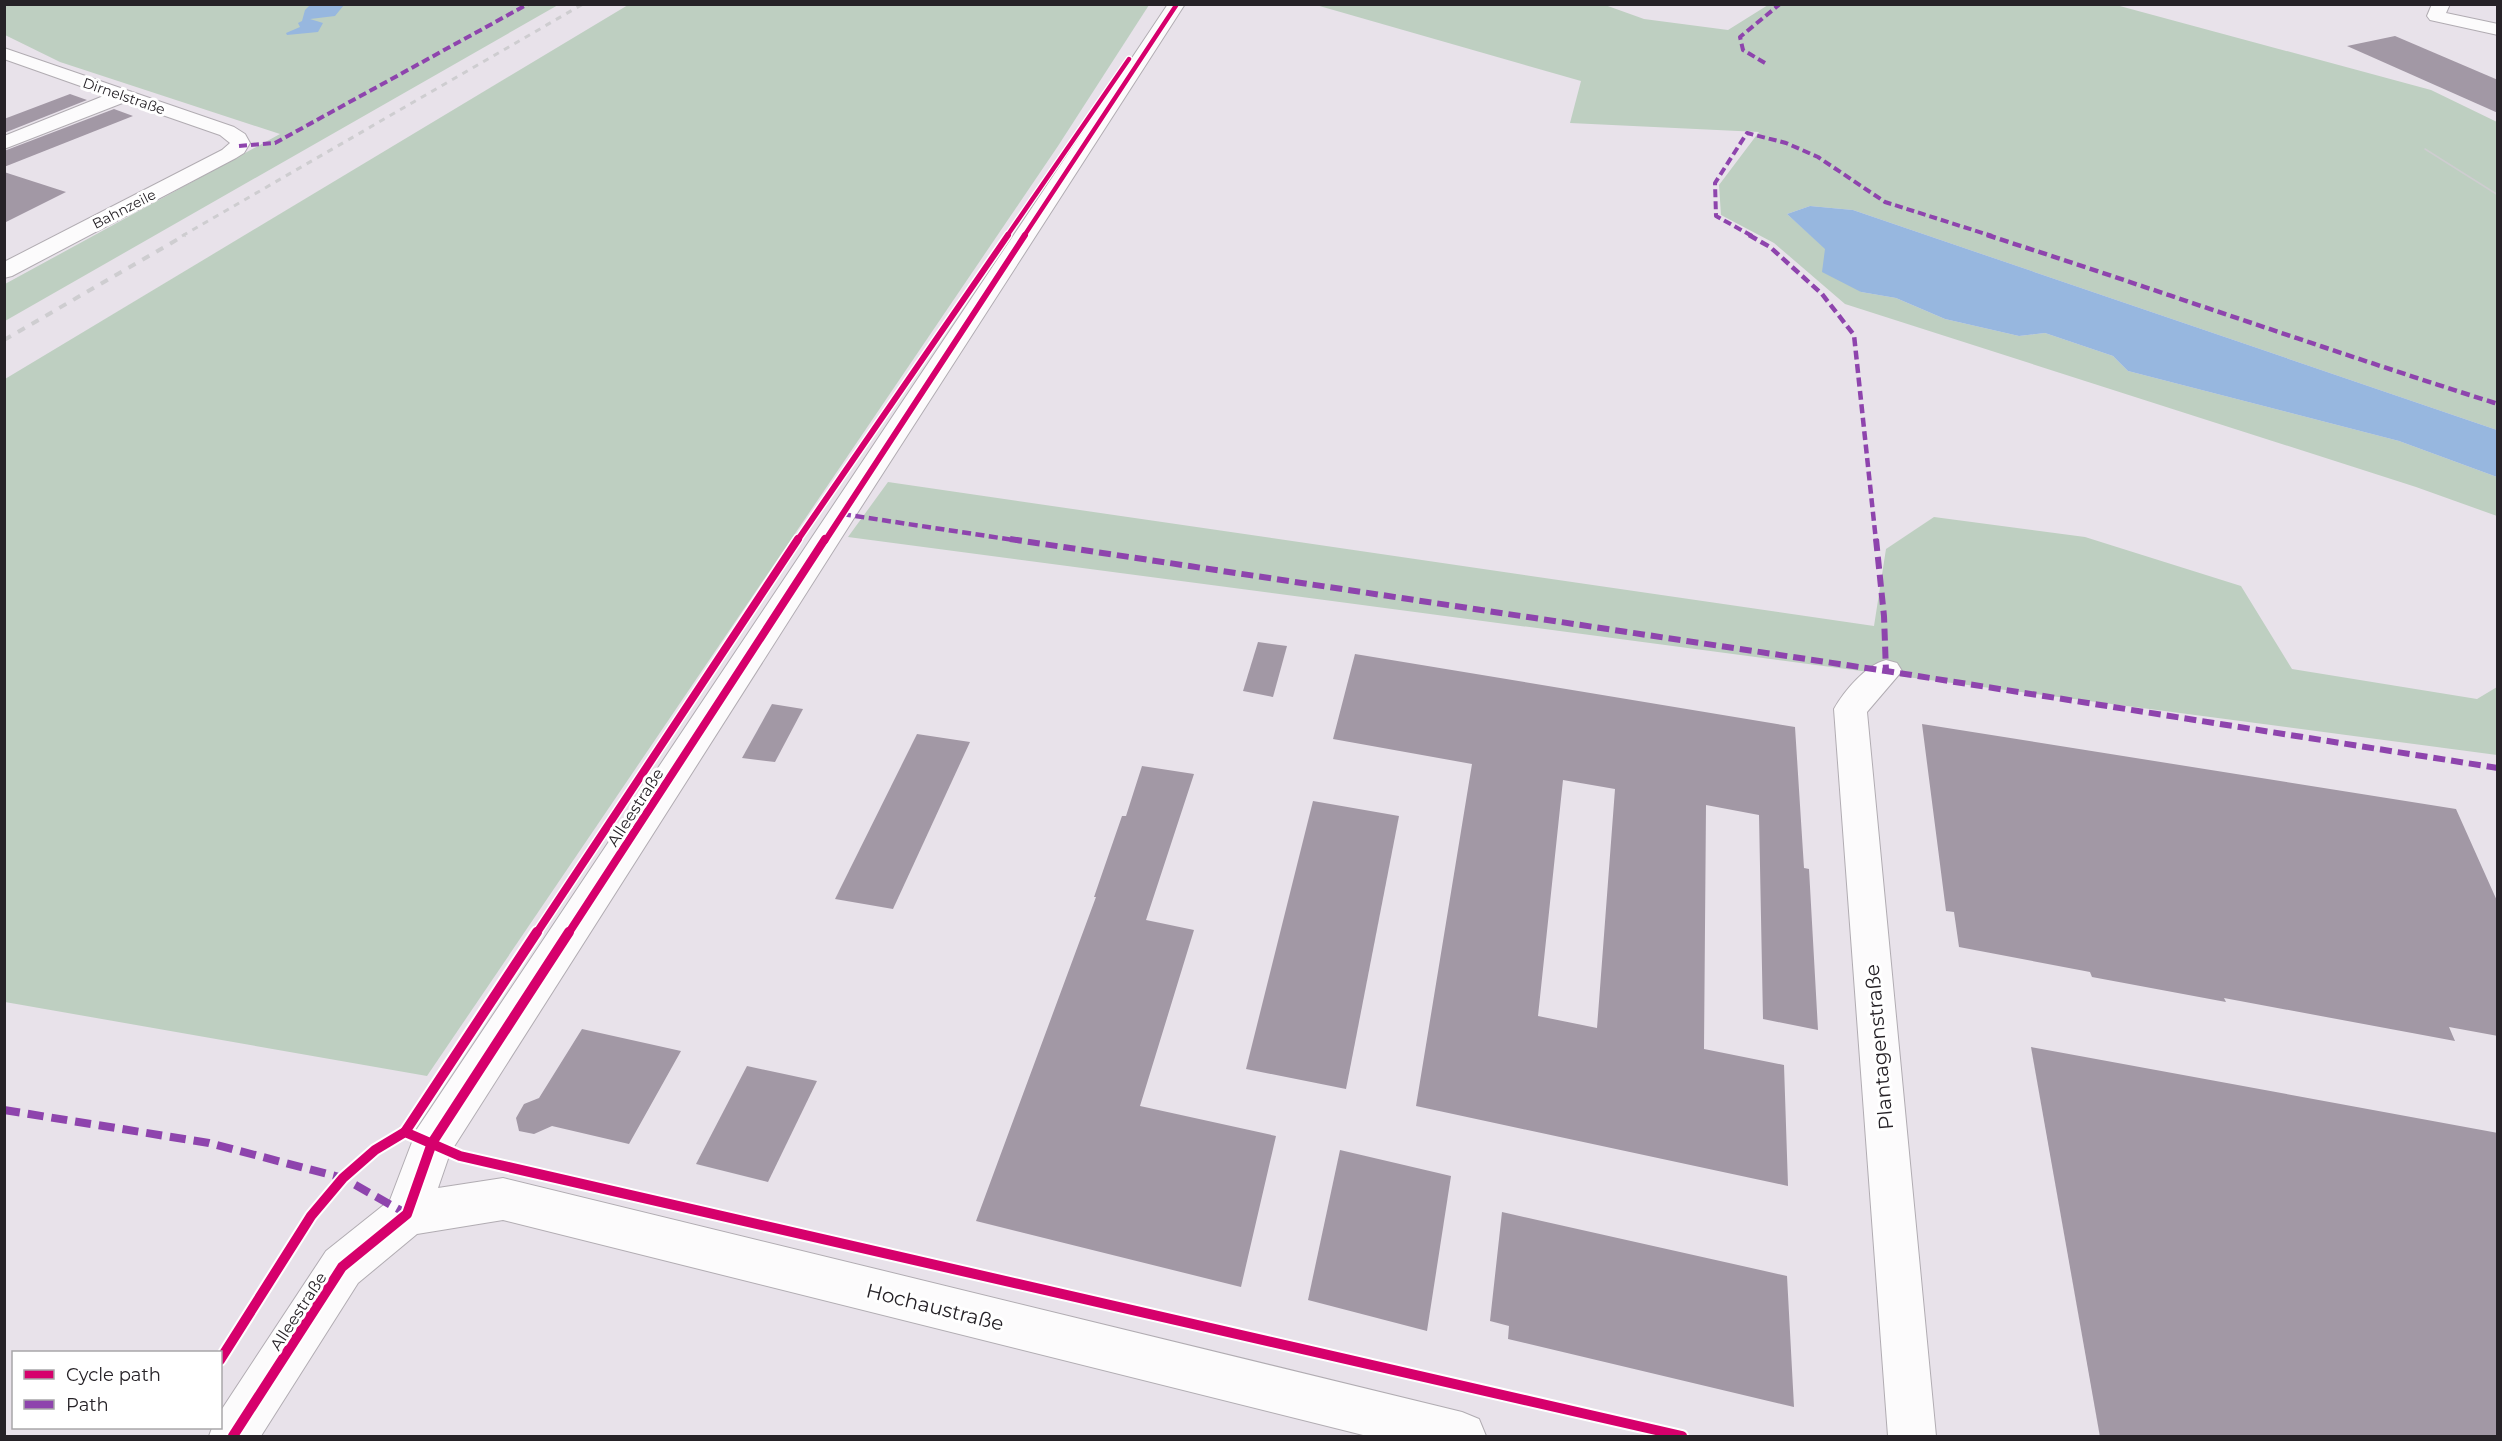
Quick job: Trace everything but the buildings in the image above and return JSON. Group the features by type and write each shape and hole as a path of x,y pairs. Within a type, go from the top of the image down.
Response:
{"street":[{"name":"Alleestraße","path":"233,1437 342,1267 407,1214 432,1143 1177,4"},
{"path":"2438,10 2498,30"},
{"name":"Dirnelstraße","path":"4,53 227,131 238,138 240,143"},
{"path":"4,143 122,96"},
{"name":"Bahnzeile","path":"4,271 229,154 237,149 240,143"},
{"name":"Plantagenstraße","path":"1886,672 1850,710 1912,1437"},
{"name":"Hochaustraße","path":"407,1214 503,1199 1462,1437"}],"green space":[{"path":"5,5 558,5 5,321 5,284 280,134 60,62 5,35"},
{"path":"628,5 1149,5 1058,146 427,1076 5,1002 5,379"},
{"path":"1316,5 1605,5 1644,19 1728,30 1768,5 2116,5 2431,90 2497,122 2497,430 1853,210 1810,206 1787,214 1826,249 1861,292 1896,298 1945,319 2019,336 2045,333 2113,356 2128,371 2399,441 2497,477 2497,516 2416,487 1845,304 1774,243 1721,215 1719,185 1759,132 1570,123 1581,81"},
{"path":"888,482 1874,626 1886,549 1934,517 2085,537 2241,586 2292,669 2477,699 2497,687 2497,755 848,537"}],"water":[{"path":"310,5 344,5 335,16 310,19 323,23 318,32 287,35 286,33 300,27 298,23 302,21 305,10"},
{"path":"1810,206 1853,210 2497,430 2497,477 2399,441 2128,371 2113,356 2045,333 2019,336 1945,319 1896,298 1861,292 1822,272 1825,249 1787,214"}],"tram line":[{"path":"2425,149 2498,195"}],"railway":[{"path":"182,236 583,4"},
{"path":"4,340 185,235"}],"marked path":[{"path":"239,146 275,143 528,4"},
{"path":"1765,63 1743,50 1740,37 1780,4"},
{"path":"1886,671 1884,616 1854,335 1822,294 1770,247 1716,216 1715,183 1747,133 1786,143 1818,157 1885,202 2139,284 2309,344 2498,404"},
{"path":"842,514 1886,671 2498,768"},
{"path":"4,1110 209,1143 343,1178 407,1214"}],"cycle path":[{"path":"233,1436 342,1267 407,1214 432,1143 1177,4"},
{"path":"405,1132 794,545 1129,59"},
{"path":"222,1357 311,1216 343,1178 375,1150 405,1132 460,1156 1682,1436"}]}
